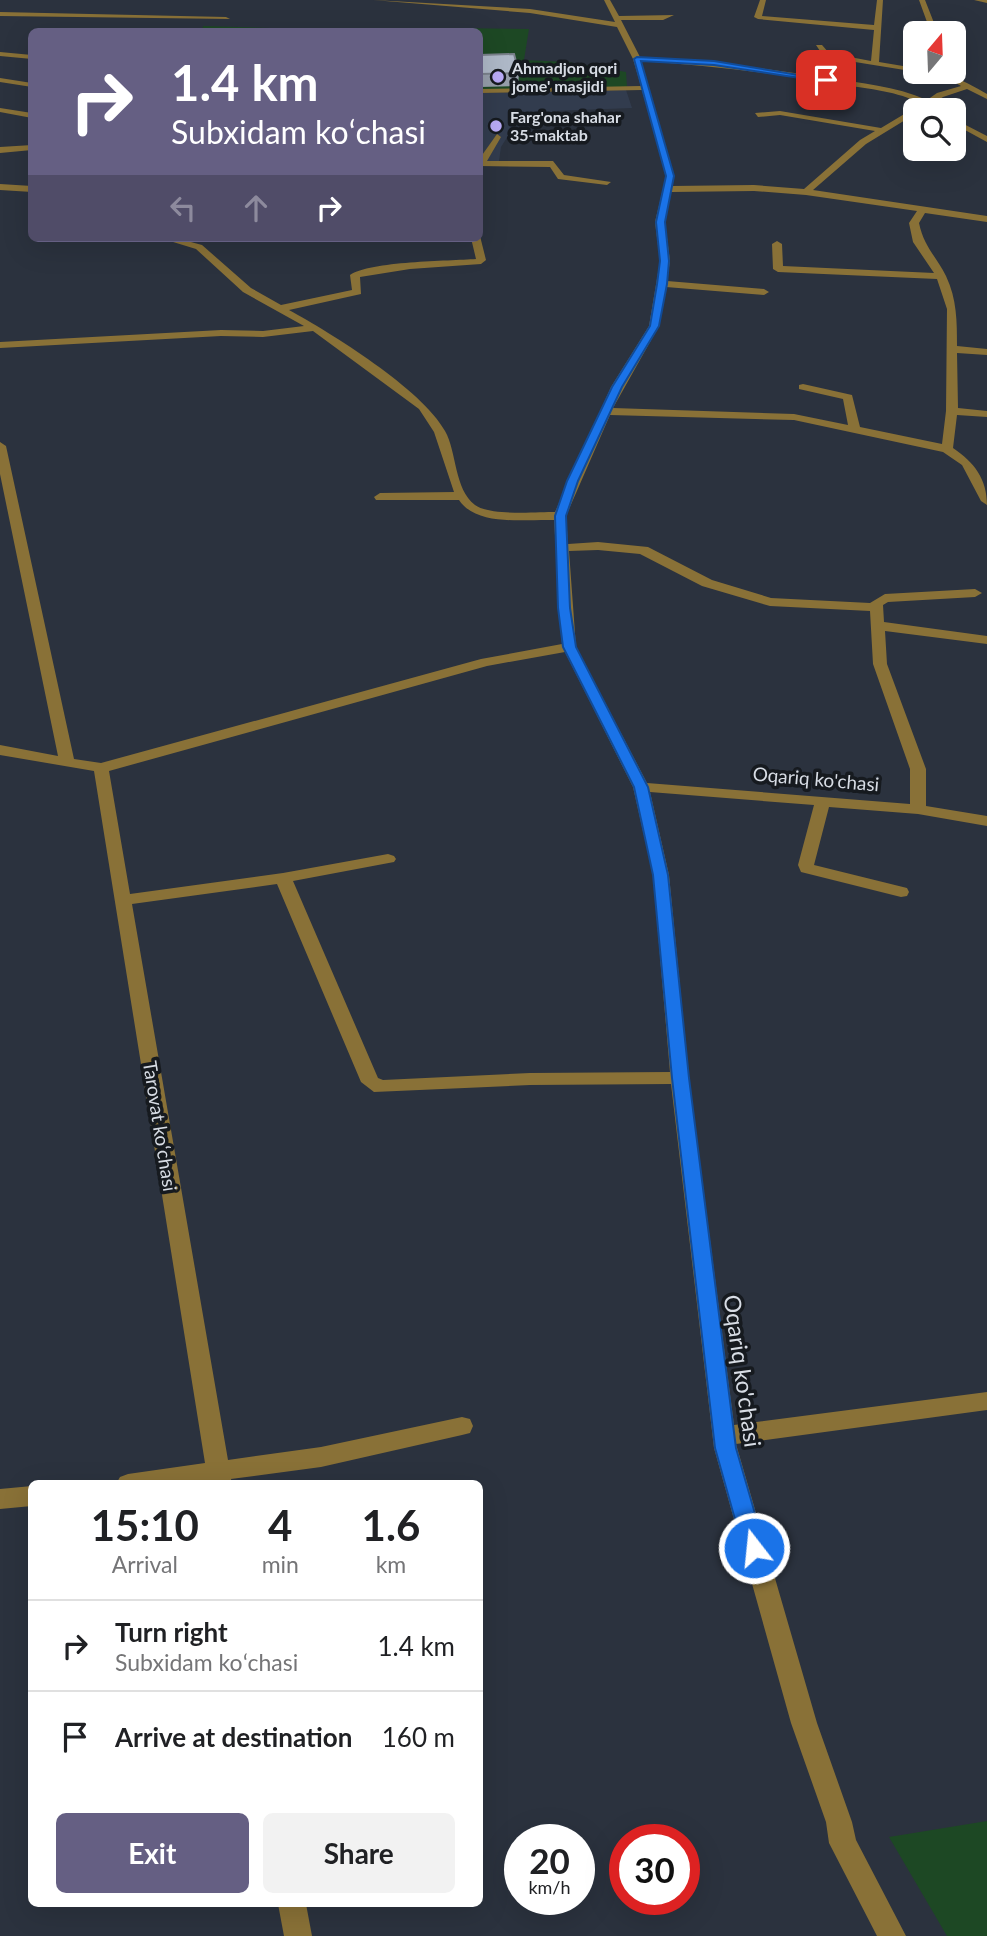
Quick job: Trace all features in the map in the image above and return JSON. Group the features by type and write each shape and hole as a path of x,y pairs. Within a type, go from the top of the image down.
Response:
{"street":[{"path":"376,0 530,11 619,22 670,15"},
{"name":"Oqariq ko'chasi","path":"607,0 637,59 670,176 660,222 665,261 654,326 617,387 573,481 560,516 569,647 641,787 661,875 680,1078 724,1436 804,1723 839,1822 843,1843 892,1936"},
{"path":"763,0 758,17 760,18 880,28"},
{"path":"875,64 880,28 880,0"},
{"path":"922,0 930,21"},
{"path":"977,0 987,1"},
{"path":"43,14 51,4"},
{"path":"0,14 226,19"},
{"path":"820,47 827,55 903,68"},
{"path":"0,54 28,57"},
{"path":"637,59 704,62 775,71 902,93 912,98"},
{"path":"0,80 28,84"},
{"path":"966,84 987,97"},
{"path":"936,98 969,86"},
{"path":"483,91 643,88"},
{"path":"0,110 28,115"},
{"path":"758,115 780,113 881,130"},
{"path":"806,192 850,153 903,118"},
{"path":"966,128 987,139"},
{"path":"483,159 497,137"},
{"path":"0,150 28,148"},
{"path":"483,166 505,160 553,163 561,177 607,183"},
{"path":"0,187 28,189"},
{"path":"669,189 754,188 806,192 987,218"},
{"path":"922,210 914,223 918,242 941,276 952,309 953,411 947,449"},
{"path":"180,242 200,247 247,290 316,328 430,413 440,432 462,496 471,508 486,513 560,516"},
{"path":"282,308 357,292 355,275 358,274 420,265 478,262 481,260 476,242"},
{"path":"777,244 778,269 941,276"},
{"path":"662,284 764,292"},
{"path":"0,345 207,334 263,334 316,328"},
{"path":"951,349 987,352"},
{"path":"803,387 848,397 854,428"},
{"path":"607,411 794,417 947,449 967,463 984,489 987,501"},
{"path":"953,411 987,414"},
{"path":"0,446 67,762"},
{"path":"380,497 462,496"},
{"path":"561,548 598,546 643,550 706,583 770,602 877,607"},
{"path":"918,808 918,769 880,664 878,602 886,598 975,593"},
{"path":"880,626 987,640"},
{"path":"0,750 101,768 486,662 569,647"},
{"name":"Tarovat koʻchasi","path":"101,768 219,1478"},
{"name":"Oqariq ko'chasi","path":"641,787 918,808 987,821"},
{"path":"823,800 807,869 901,892"},
{"path":"123,900 283,878 388,859"},
{"path":"283,878 370,1082 381,1087 530,1079 680,1078"},
{"path":"724,1436 987,1401"},
{"path":"189,1480 219,1478 462,1426"},
{"path":"0,1499 28,1496"},
{"path":"293,1907 298,1936"}],"shaded area":[{"name":"Farg'ona shahar 35-maktab","path":"626,90 632,108 552,111 565,126 515,125 501,147 499,161 483,161 483,93"}],"green space":[{"path":"203,26 269,28 203,28"},
{"path":"483,28 529,29 524,60 568,62 626,72 627,87 483,90"},
{"path":"987,1821 987,1936 947,1936 889,1837"}],"building":[{"path":"514,54 519,73 483,74 483,55"}],"place":[{"name":"Ahmadjon qori jome' masjidi","path":"498,77"},
{"name":"Farg'ona shahar 35-maktab","path":"496,126"}],"route":[{"path":"754,1548 725,1448 680,1078 661,875 641,787 569,647 564,608 560,516 573,481 617,387 654,326 662,284 665,261 660,222 670,176 637,59 714,63 826,80"}]}
